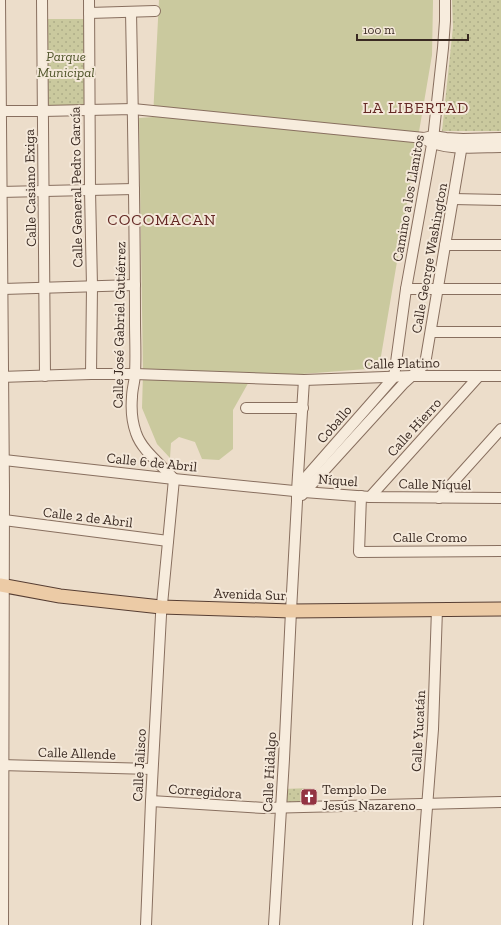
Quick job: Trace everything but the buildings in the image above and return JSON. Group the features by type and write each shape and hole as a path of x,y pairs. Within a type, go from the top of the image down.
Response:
{"main road":[{"name":"Avenida Sur","path":"2,590 58,605 161,611 291,615 437,614 501,617"},
{"name":"Avenida Sur","path":"437,614 501,609"}],"street":[{"path":"0,0 3,289 2,377 4,460 2,490 3,925"},
{"name":"Calle Casiano Exiga","path":"42,0 45,376"},
{"name":"Calle General Pedro García","path":"89,0 92,286 91,374"},
{"name":"Camino a los Llanitos","path":"394,377 443,48 445,0"},
{"path":"89,12 155,11"},
{"name":"Calle José Gabriel Gutiérrez","path":"131,12 136,374 132,397 132,417 136,434 144,447 152,458 174,479"},
{"path":"1,110 43,111 133,109 430,139 445,146 501,138"},
{"path":"462,143 501,147"},
{"name":"Calle George Washington","path":"404,383 425,364 462,143"},
{"path":"1,192 134,189"},
{"path":"453,199 501,200"},
{"path":"445,245 501,245"},
{"path":"3,289 135,285"},
{"path":"406,289 501,289"},
{"path":"431,332 501,332"},
{"name":"Calle Platino","path":"2,377 136,374 304,380 412,376 501,376"},
{"name":"Calle Hierro","path":"365,497 479,376"},
{"name":"Coballo","path":"300,491 303,473 394,377"},
{"path":"303,473 304,380"},
{"name":"Coballo","path":"300,491 310,486 404,383"},
{"path":"246,408 303,408"},
{"path":"439,498 501,429"},
{"name":"Calle 6 de Abril","path":"4,460 300,491"},
{"name":"Calle Jalisco","path":"146,925 152,770 161,611 174,479"},
{"name":"Níquel","path":"300,491 365,497"},
{"name":"Calle Hidalgo","path":"274,925 297,501 300,491"},
{"name":"Calle Níquel","path":"365,497 501,498"},
{"name":"Calle Cromo","path":"365,497 359,552 501,551"},
{"name":"Calle 2 de Abril","path":"2,519 168,541"},
{"name":"Calle Yucatán","path":"418,925 433,729 437,614"},
{"name":"Calle Allende","path":"2,765 152,770"},
{"name":"Corregidora","path":"151,801 264,808 501,802"}],"green space":[{"path":"159,0 433,0 432,55 379,368 251,378 233,410 233,449 219,460 202,459 195,442 179,437 171,443 170,458 157,444 142,408 143,373 139,118 153,117"},
{"path":"452,0 501,0 501,131 442,131 453,27"},
{"name":"Parque Municipal","path":"46,19 86,19 86,109 45,109"},
{"path":"311,788 311,807 281,808 282,789"}],"place":[{"name":"Templo De Jesús Nazareno","path":"309,797"}],"district":[{"name":"LA LIBERTAD","path":"416,107"},
{"name":"COCOMACAN","path":"162,219"}]}
